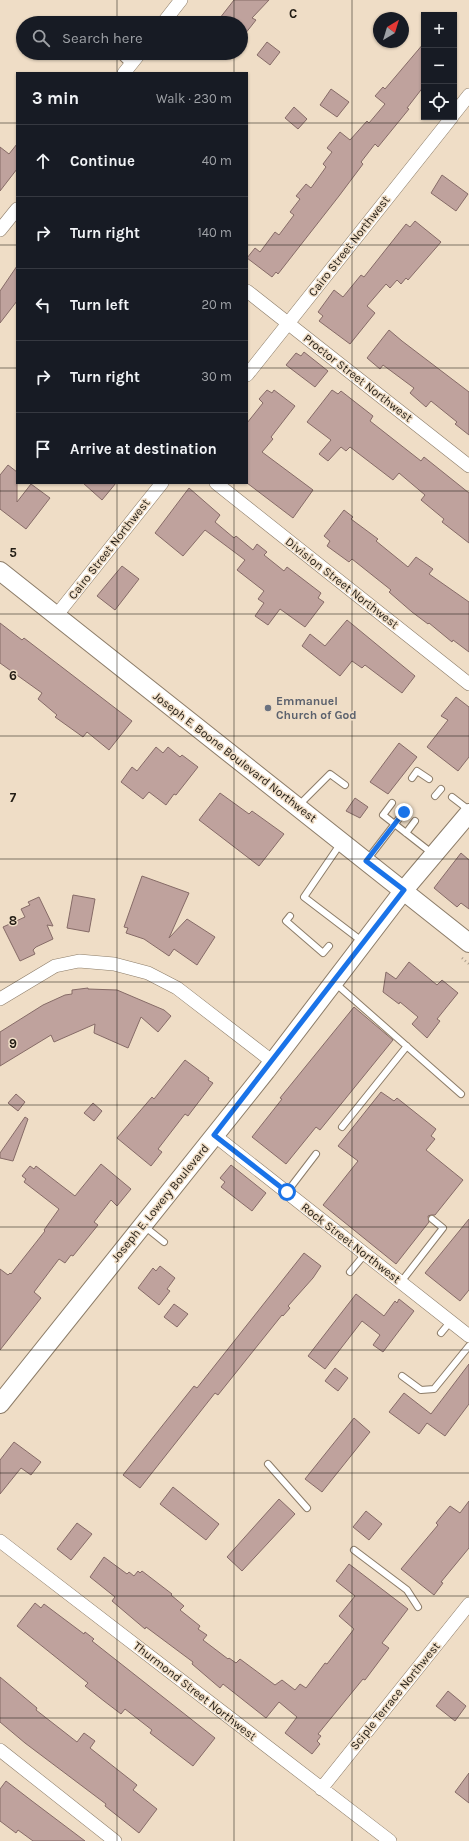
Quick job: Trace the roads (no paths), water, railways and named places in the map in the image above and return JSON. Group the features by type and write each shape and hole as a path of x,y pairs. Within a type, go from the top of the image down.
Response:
{"main road":[{"name":"Joseph E. Boone Boulevard Northwest","path":"0,571 469,943"},
{"name":"Joseph E. Lowery Boulevard","path":"0,1404 273,1062 404,890 469,811"}],"street":[{"path":"168,16 181,0"},
{"path":"127,69 134,60"},
{"path":"457,110 469,95"},
{"name":"Cairo Street Northwest","path":"248,375 450,120"},
{"path":"0,230 16,210"},
{"name":"Proctor Street Northwest","path":"248,292 469,466"},
{"name":"Cairo Street Northwest","path":"56,616 161,484"},
{"name":"Division Street Northwest","path":"217,484 469,684"},
{"path":"0,999 55,966 79,961 114,964 148,973 177,988 273,1062"},
{"name":"Rock Street Northwest","path":"214,1135 469,1336"},
{"name":"Thurmond Street Northwest","path":"0,1541 390,1841"},
{"name":"Sciple Terrace Northwest","path":"321,1789 469,1604"},
{"path":"0,1750 115,1841"}],"lane":[{"path":"122,60 127,69"},
{"path":"412,778 418,771 429,779"},
{"path":"298,806 330,774 344,785"},
{"path":"435,796 441,789"},
{"path":"452,797 469,811"},
{"path":"392,802 383,814 434,855"},
{"path":"366,861 404,812"},
{"path":"406,833 416,821"},
{"path":"299,902 342,841"},
{"path":"304,896 314,909 330,917 341,930 364,943"},
{"path":"290,916 286,921 323,953 329,946"},
{"path":"326,923 330,917"},
{"path":"297,930 301,925"},
{"path":"311,942 316,936"},
{"path":"334,982 461,1094"},
{"path":"342,1127 407,1046"},
{"path":"287,1192 316,1154"},
{"path":"401,1282 443,1228 432,1219"},
{"path":"143,1225 164,1242"},
{"path":"350,1272 365,1254"},
{"path":"442,1333 451,1321"},
{"path":"402,1376 421,1390 434,1389 469,1346"},
{"path":"268,1464 308,1508"},
{"path":"354,1550 407,1590 418,1607"}],"place":[{"name":"Emmanuel Church of God","path":"268,708"}]}
